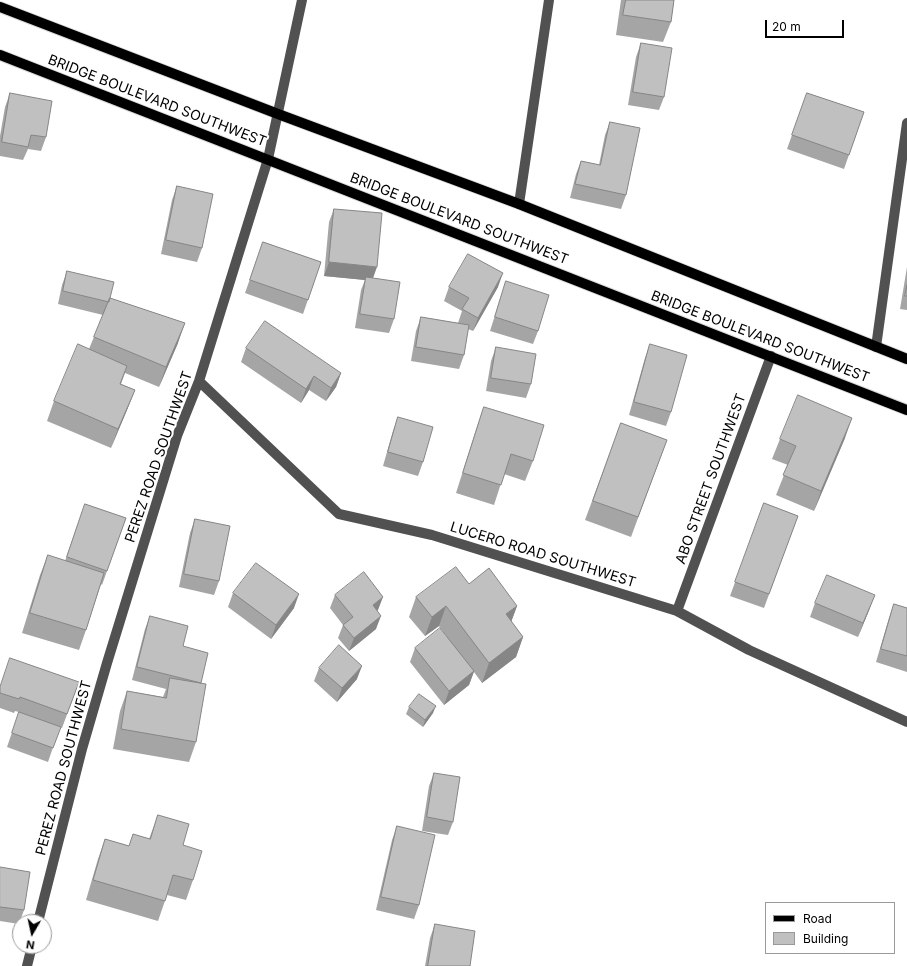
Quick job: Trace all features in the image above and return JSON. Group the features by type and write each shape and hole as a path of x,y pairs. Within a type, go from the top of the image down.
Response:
{"main road":[{"path":"0,7 278,114 519,204 907,359"},
{"name":"BRIDGE BOULEVARD SOUTHWEST","path":"0,54 907,410"}],"street":[{"name":"PEREZ ROAD SOUTHWEST","path":"40,914 82,749 107,663 178,436 199,381 268,159 302,0"},
{"path":"519,204 549,0"},
{"path":"876,347 907,122"},
{"name":"ABO STREET SOUTHWEST","path":"678,611 771,356"},
{"name":"LUCERO ROAD SOUTHWEST","path":"199,381 339,514 432,535 678,611 749,650 907,722"},
{"path":"27,966 30,954"}],"building":[{"path":"626,0 674,0 671,22 623,15"},
{"path":"641,43 672,48 664,97 633,92"},
{"path":"10,93 52,101 46,137 31,135 28,147 2,142"},
{"path":"807,93 864,112 849,155 792,135"},
{"path":"610,122 640,128 626,195 575,184 581,161 600,165"},
{"path":"177,186 213,194 202,248 166,240"},
{"path":"334,209 382,213 377,267 329,262"},
{"path":"263,242 321,262 308,300 250,280"},
{"path":"468,254 503,273 478,318 462,309 469,298 449,287"},
{"path":"67,271 114,282 109,302 63,291"},
{"path":"366,277 400,282 394,319 360,314"},
{"path":"506,281 549,295 538,331 495,317"},
{"path":"907,285 907,296 905,296"},
{"path":"110,298 185,323 166,367 94,337"},
{"path":"421,317 469,325 464,355 416,347"},
{"path":"265,321 341,373 331,388 314,376 306,389 246,348"},
{"path":"78,344 127,366 120,384 135,390 118,429 54,401"},
{"path":"650,344 687,355 671,412 634,402"},
{"path":"496,347 536,354 531,384 491,378"},
{"path":"798,395 852,418 821,491 783,475 796,446 780,439"},
{"path":"484,407 544,425 533,461 511,454 501,485 463,473"},
{"path":"398,417 433,427 423,462 388,452"},
{"path":"621,423 667,440 638,517 593,501"},
{"path":"764,503 798,516 769,594 735,582"},
{"path":"85,504 126,518 107,571 67,557"},
{"path":"195,519 230,526 219,581 184,574"},
{"path":"48,555 104,573 86,630 30,613"},
{"path":"256,563 299,594 276,625 233,593"},
{"path":"456,567 469,584 489,568 517,606 506,614 523,637 489,663 446,606 432,617 416,597"},
{"path":"364,572 383,597 373,605 381,616 354,638 343,625 353,617 335,595"},
{"path":"827,575 875,595 863,623 815,603"},
{"path":"894,604 907,608 907,656 881,649"},
{"path":"150,616 188,626 183,646 208,653 201,683 137,667"},
{"path":"440,628 474,671 449,691 415,648"},
{"path":"339,645 362,666 342,688 319,668"},
{"path":"10,658 79,682 67,714 20,697 19,699 0,693 0,687"},
{"path":"170,678 206,684 196,742 121,729 127,691 166,698"},
{"path":"419,694 436,706 425,720 409,707"},
{"path":"19,712 61,727 53,748 12,733"},
{"path":"434,773 460,777 453,822 427,817"},
{"path":"158,815 189,824 183,845 202,851 193,880 173,875 165,901 93,880 105,839 129,846 133,834 150,839"},
{"path":"397,826 435,835 419,905 381,897"},
{"path":"0,867 30,872 24,910 0,907"},
{"path":"435,924 475,931 470,966 428,966"}]}
